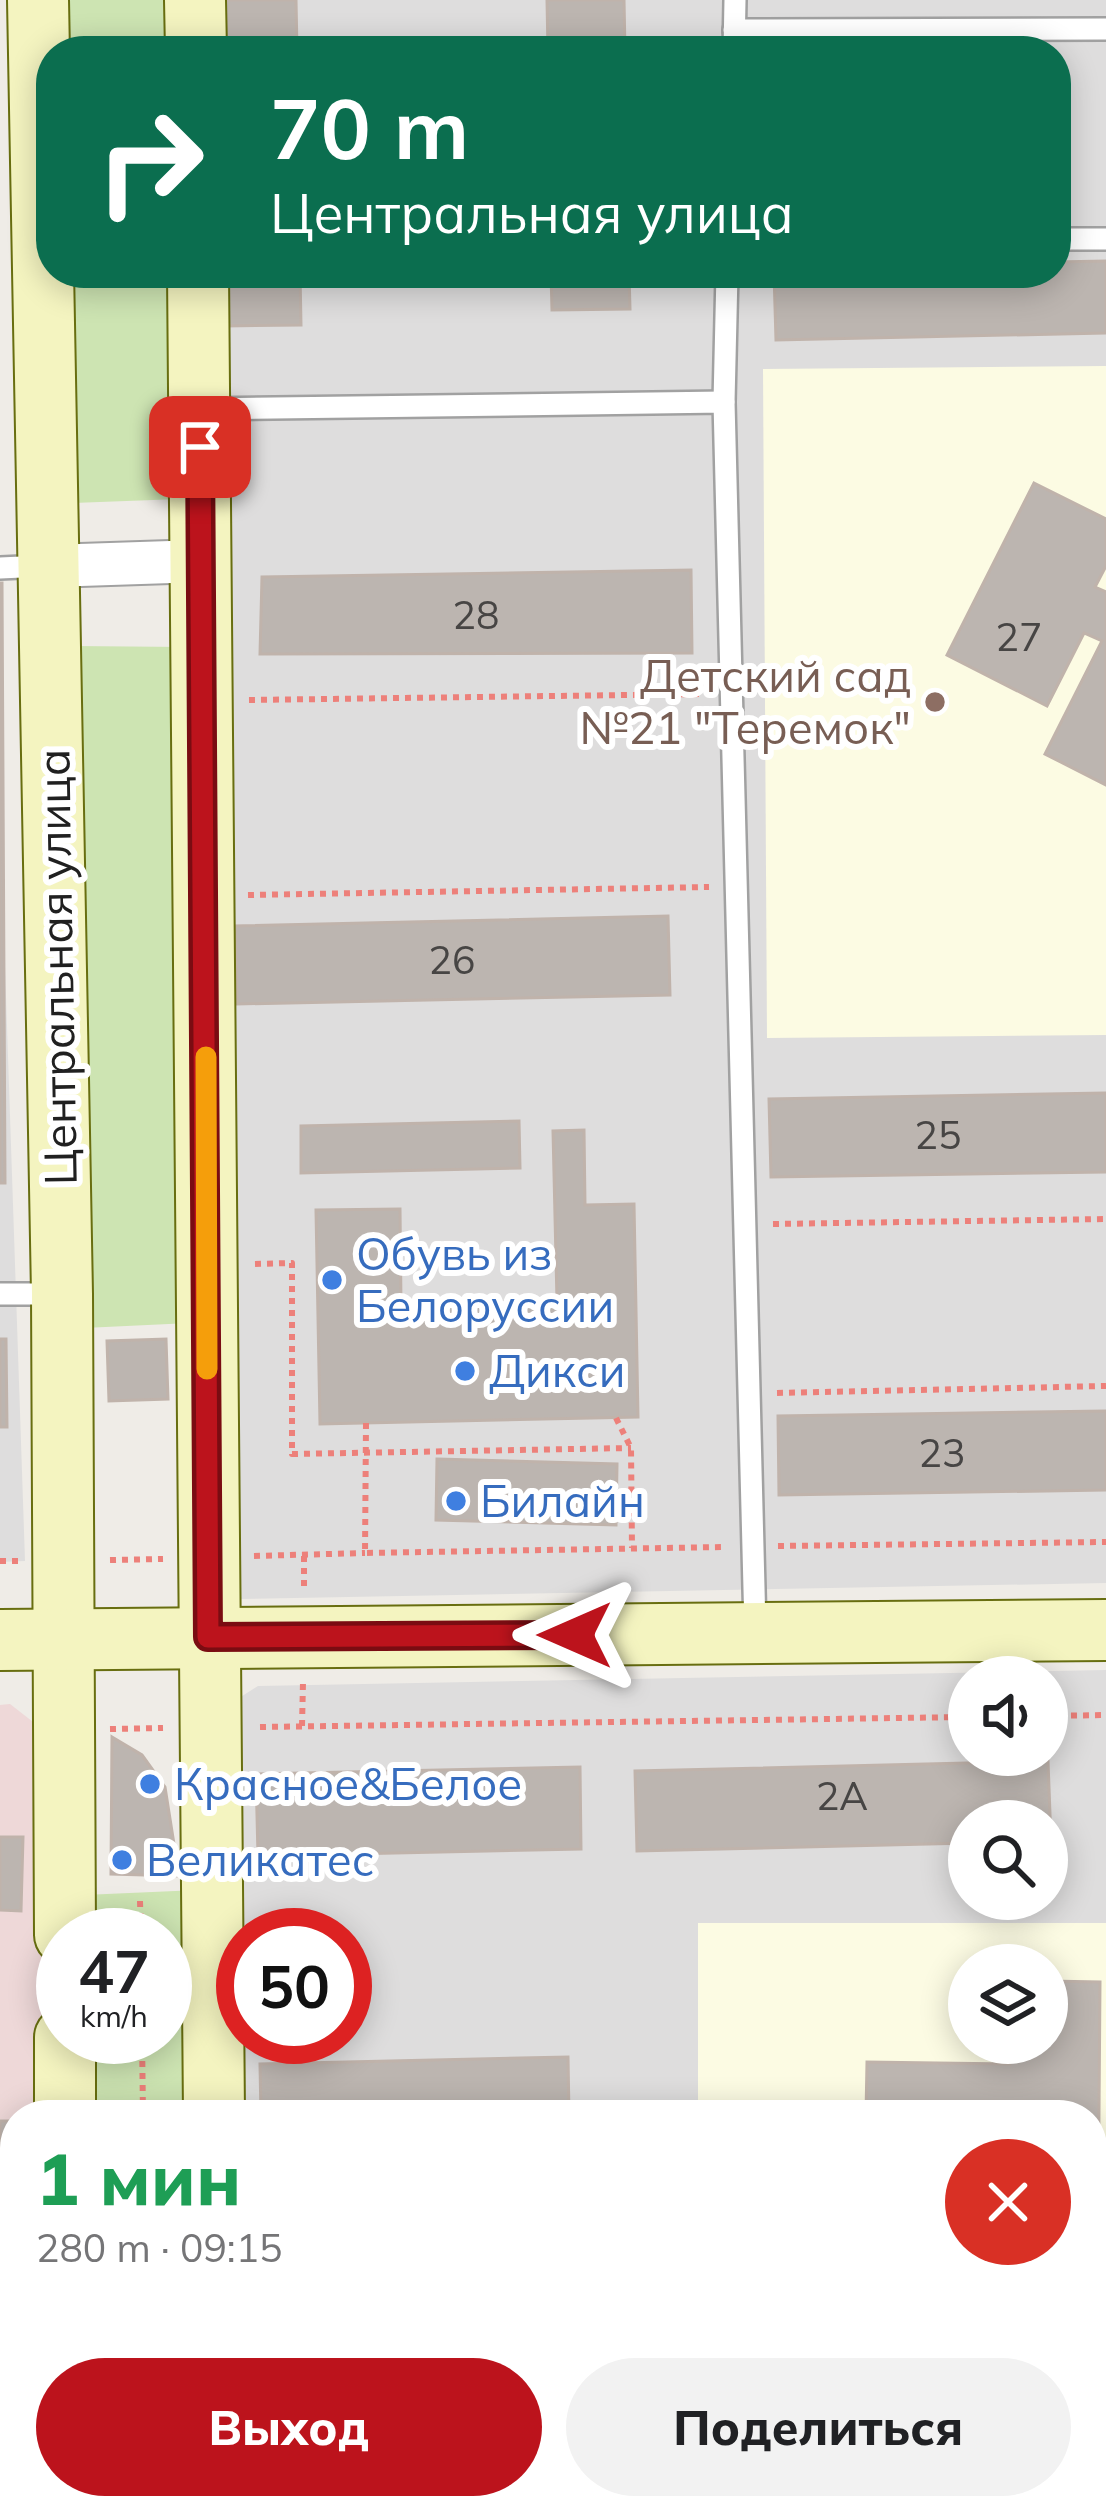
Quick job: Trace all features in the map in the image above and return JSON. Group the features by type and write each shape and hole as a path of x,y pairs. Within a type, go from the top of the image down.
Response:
{"street":[{"name":"Центральная улица","path":"37,36 38,0"},
{"path":"195,0 196,36"},
{"name":"Центральная улица","path":"36,87 25,567 62,1294 65,1908"},
{"path":"198,288 214,2100"},
{"path":"25,567 201,560"},
{"path":"0,1640 1106,1630"},
{"path":"65,2064 65,2100"}],"lane":[{"path":"734,0 734,36"},
{"path":"889,36 1106,29"},
{"path":"1071,239 1106,239"},
{"path":"728,288 724,402 755,1635"},
{"path":"199,409 724,402"},
{"path":"0,1294 62,1294"}],"path":[{"path":"202,700 731,694"},
{"path":"206,895 736,887"},
{"path":"745,1225 1106,1219"},
{"path":"246,1264 292,1263 292,1454 631,1448"},
{"path":"749,1394 1106,1386"},
{"path":"616,1418 631,1448 632,1548"},
{"path":"366,1423 364,1553 1106,1542"},
{"path":"1068,1716 1106,1715"},
{"path":"64,1730 948,1717"},
{"path":"140,1901 140,1908"},
{"path":"142,2064 143,2100"}],"shaded area":[{"path":"208,0 1106,0 1106,1583 238,1599 211,288 1071,288 1071,36 209,36"},
{"name":"Детский сад №21 \"Теремок\"","path":"1106,366 1106,1035 767,1038 763,369"},
{"path":"0,819 25,1561 0,1562"},
{"path":"1106,1670 1106,2100 226,2100 226,2064 372,2064 372,1908 227,1908 228,1705 258,1686 948,1673 948,1776 1068,1776 1068,1671"},
{"path":"10,1704 51,1736 51,1908 36,1908 36,2064 51,2064 51,2100 0,2100 0,1705"},
{"path":"698,1923 1106,1923 1106,2100 698,2100"}],"green space":[{"path":"66,0 172,0 173,36 66,36"},
{"path":"70,288 176,288 180,499 73,503"},
{"path":"72,646 186,647 190,1323 84,1328"},
{"path":"198,1890 196,2100 86,2100 85,2064 192,2064 192,1908 84,1908 84,1895"}],"building":[{"path":"220,0 296,0 297,36 220,36"},
{"path":"547,0 624,0 625,36 548,36"},
{"path":"1106,261 1106,333 776,340 774,288 1071,288 1071,262"},
{"path":"224,288 300,288 301,325 225,326"},
{"path":"551,288 629,288 630,309 552,310"},
{"path":"1034,483 1106,519 1106,566 1095,587 1106,592 1106,785 1045,754 1102,641 1084,633 1047,706 947,655"},
{"path":"691,570 692,653 260,654 262,577"},
{"path":"2,583 5,1183 0,1183"},
{"path":"668,916 670,995 237,1004 235,926"},
{"path":"1106,1093 1106,1172 771,1177 769,1099"},
{"path":"519,1121 520,1168 301,1173 301,1126"},
{"path":"584,1130 585,1205 634,1204 638,1417 320,1424 316,1210 400,1209 401,1304 557,1301 553,1131"},
{"path":"0,1339 6,1339 7,1427 0,1427"},
{"path":"166,1339 168,1399 109,1401 107,1341"},
{"path":"1106,1411 1106,1490 779,1495 778,1416"},
{"path":"437,1459 617,1464 616,1525 436,1520"},
{"path":"112,1737 142,1755 165,1787 179,1876 111,1874"},
{"path":"948,1763 948,1776 1049,1776 1049,1800 948,1800 948,1844 637,1851 635,1771"},
{"path":"580,1767 581,1849 258,1856 256,1774"},
{"path":"0,1837 23,1837 21,1911 0,1910"},
{"path":"1068,1981 1100,1982 1099,2100 866,2100 867,2062 1068,2064"},
{"path":"568,2057 569,2100 261,2100 260,2064"}],"slow traffic":[{"path":"206,1057 207,1369"}],"place":[{"name":"Детский сад №21 \"Теремок\"","path":"935,702"},
{"name":"Обувь из Белоруссии","path":"332,1280"},
{"name":"Дикси","path":"465,1371"},
{"name":"Билайн","path":"456,1501"},
{"name":"Красное&Белое","path":"150,1784"},
{"name":"Великатес","path":"122,1860"}],"route":[{"path":"200,447 208,1637 575,1635"}]}
